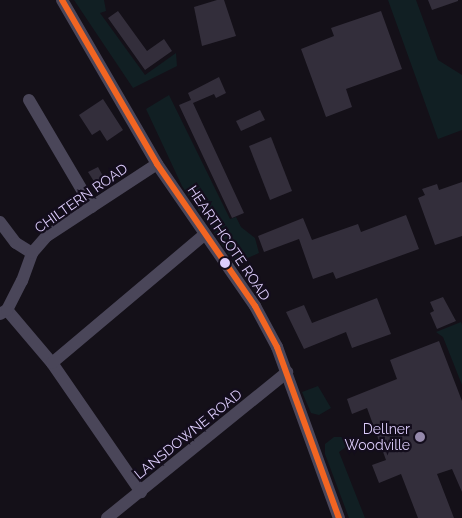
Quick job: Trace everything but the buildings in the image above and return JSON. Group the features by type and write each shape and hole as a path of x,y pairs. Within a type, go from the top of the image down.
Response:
{"street":[{"name":"HEARTHCOTE ROAD","path":"62,0 157,164 254,306 288,372 339,518"},
{"path":"29,100 92,207"},
{"name":"CHILTERN ROAD","path":"3,312 32,253 47,236 157,164"},
{"path":"0,222 16,242 32,253"},
{"path":"52,363 205,234"},
{"path":"3,312 52,363 141,492"},
{"name":"LANSDOWNE ROAD","path":"107,518 288,372"}],"shaded area":[{"path":"74,0 104,0 106,11 100,13 145,75 176,53 177,66 133,88"},
{"path":"388,0 416,0 438,60 462,75 462,130 438,139"},
{"path":"169,95 230,219 236,217 241,227 255,238 259,253 235,264 182,186 146,109"},
{"path":"461,322 462,385 443,337 436,332"},
{"path":"318,386 331,408 319,415 311,413 302,392"},
{"path":"334,437 342,437 346,447 339,452 365,518 349,518 325,454 325,444"}],"transit line":[{"path":"62,0 157,164 255,306 277,347 339,518"}],"place":[{"name":"Dellner Woodville","path":"420,437"}]}
